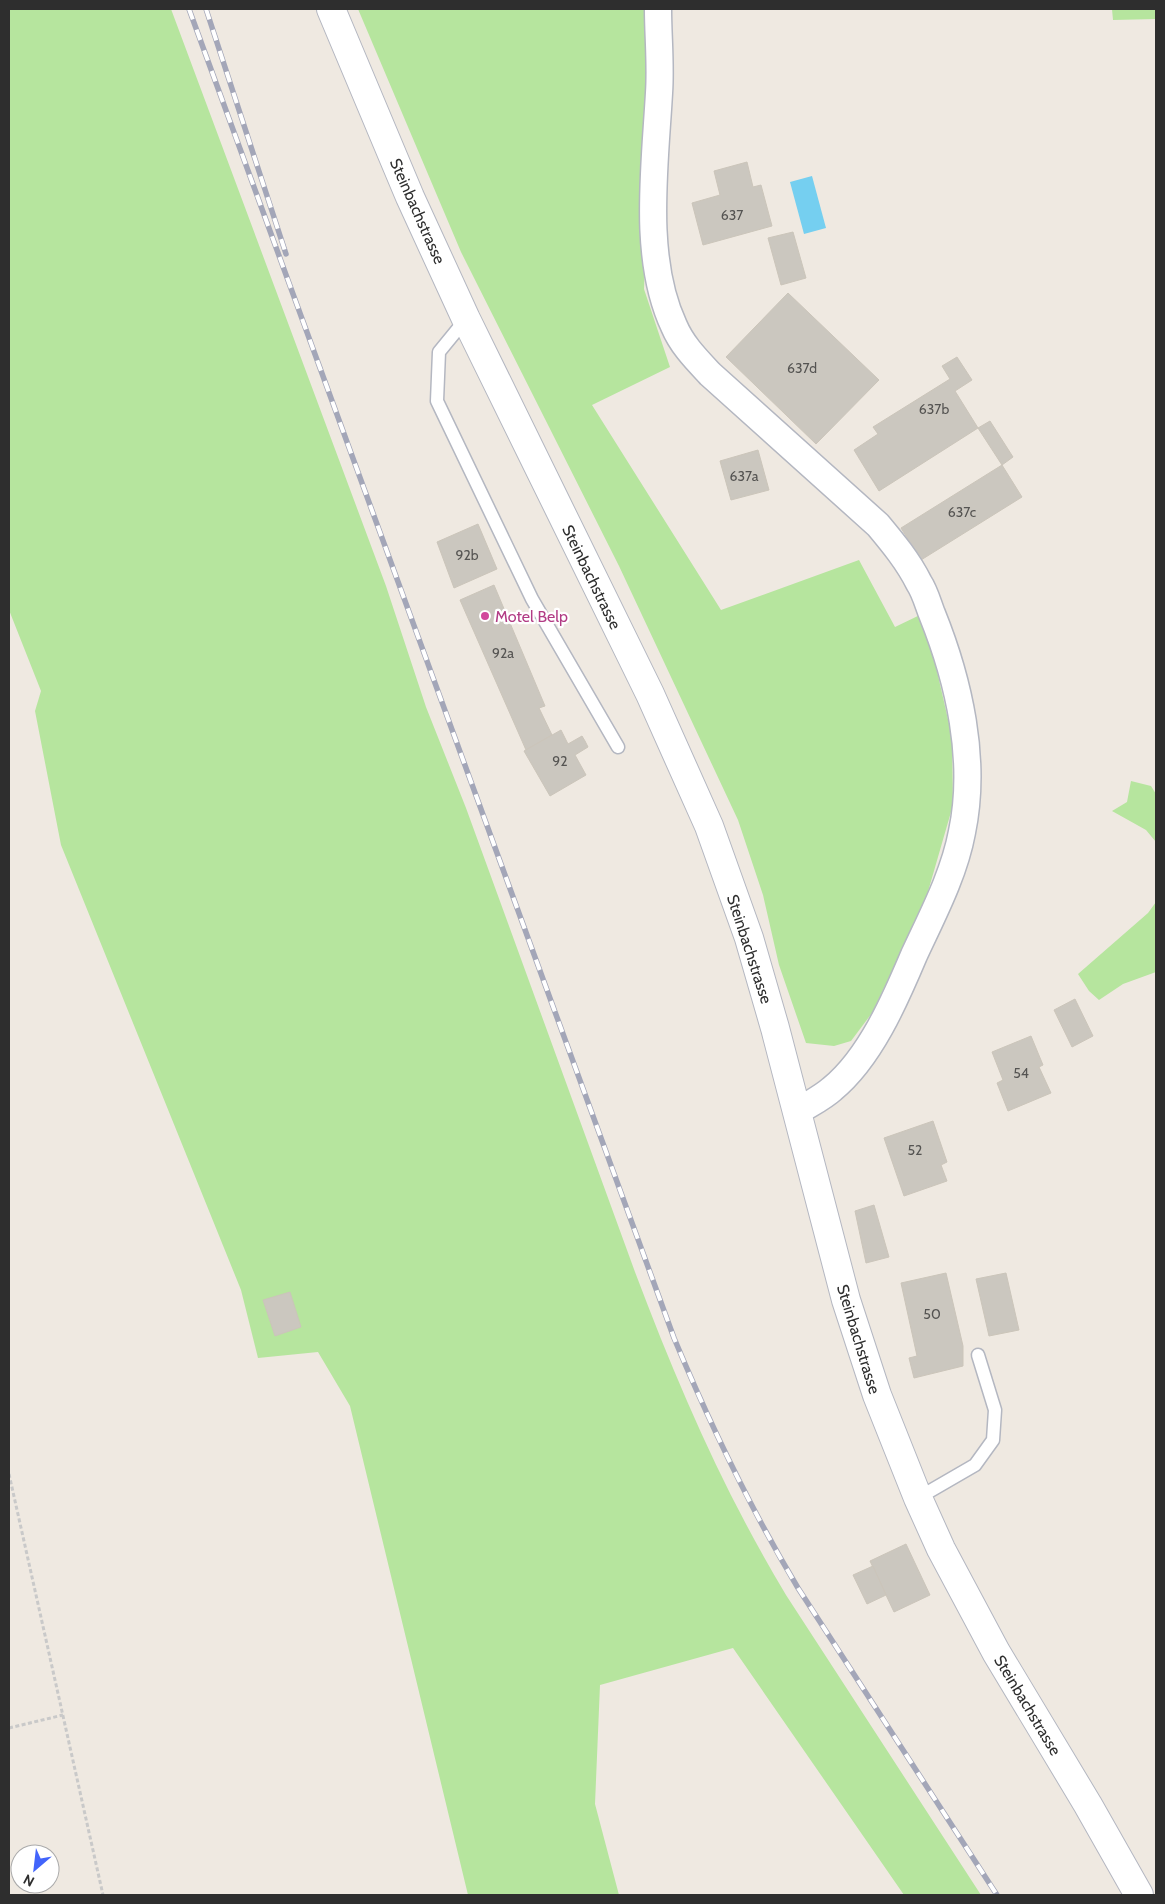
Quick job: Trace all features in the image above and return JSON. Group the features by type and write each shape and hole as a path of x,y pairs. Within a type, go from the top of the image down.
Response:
{"main road":[{"name":"Steinbachstrasse","path":"331,9 410,197 466,319 650,694 709,826 749,938 846,1300 877,1395 918,1498 970,1605 1139,1895"}],"street":[{"path":"658,9 659,89 654,190 655,258 662,292 673,326 688,351 710,374 878,525 900,551 920,584 940,634 952,672 963,719 966,793 962,832 943,891 909,968 867,1050 832,1089 797,1112"}],"lane":[{"path":"466,319 439,352 437,401 532,599 618,747"},
{"path":"918,1498 975,1465 993,1440 995,1410 978,1355"}],"path":[{"path":"9,1474 103,1895"},
{"path":"9,1728 63,1715"}],"green space":[{"path":"9,9 171,9 386,586 426,707 466,808 635,1272 685,1397 722,1477 763,1556 786,1595 981,1895 904,1895 733,1648 600,1685 595,1804 619,1895 468,1895 350,1406 318,1352 258,1358 241,1290 61,845 35,711 41,691 9,610"},
{"path":"358,9 652,9 653,74 644,289 670,367 592,405 721,610 859,560 895,627 922,614 952,737 953,805 925,902 872,1013 851,1041 834,1046 806,1043 779,965 763,895 738,820 619,566 461,252"},
{"path":"1112,9 1156,9 1156,19 1113,20"},
{"path":"1131,781 1151,786 1156,794 1156,842 1146,830 1112,811 1127,802"},
{"path":"1156,902 1156,972 1123,984 1099,1000 1089,991 1078,974 1148,913"}],"water":[{"path":"812,176 826,228 804,234 790,182"}],"building":[{"path":"747,162 753,187 761,185 772,226 703,245 692,203 720,195 714,171"},
{"path":"793,232 806,278 781,285 768,238"},
{"path":"788,293 879,380 816,444 726,357"},
{"path":"957,357 972,380 955,391 978,428 879,491 854,450 878,434 873,427 950,379 942,366"},
{"path":"990,421 1013,457 1002,465 978,428"},
{"path":"758,450 769,490 731,500 720,461"},
{"path":"1002,465 1022,497 921,560 901,528"},
{"path":"478,524 497,569 454,588 437,542"},
{"path":"494,585 545,706 539,708 552,735 526,750 460,600"},
{"path":"561,730 568,744 582,736 585,741 588,747 575,755 586,775 550,796 524,751"},
{"path":"1075,999 1093,1036 1072,1047 1054,1010"},
{"path":"1031,1036 1043,1065 1039,1067 1051,1093 1008,1111 997,1083 1003,1080 992,1052"},
{"path":"933,1121 947,1162 941,1165 947,1181 904,1196 884,1138"},
{"path":"874,1205 889,1257 866,1263 855,1211"},
{"path":"946,1273 963,1346 963,1366 914,1378 909,1358 917,1356 901,1283"},
{"path":"1006,1273 1019,1330 989,1336 976,1279"},
{"path":"290,1292 301,1327 275,1336 263,1300"},
{"path":"906,1544 930,1595 894,1612 870,1561"},
{"path":"873,1566 886,1595 867,1604 853,1575"}],"railway":[{"path":"189,9 674,1338 716,1434 780,1558 997,1895"},
{"path":"206,9 286,254"}],"place":[{"name":"Motel Belp","path":"485,616"}]}
